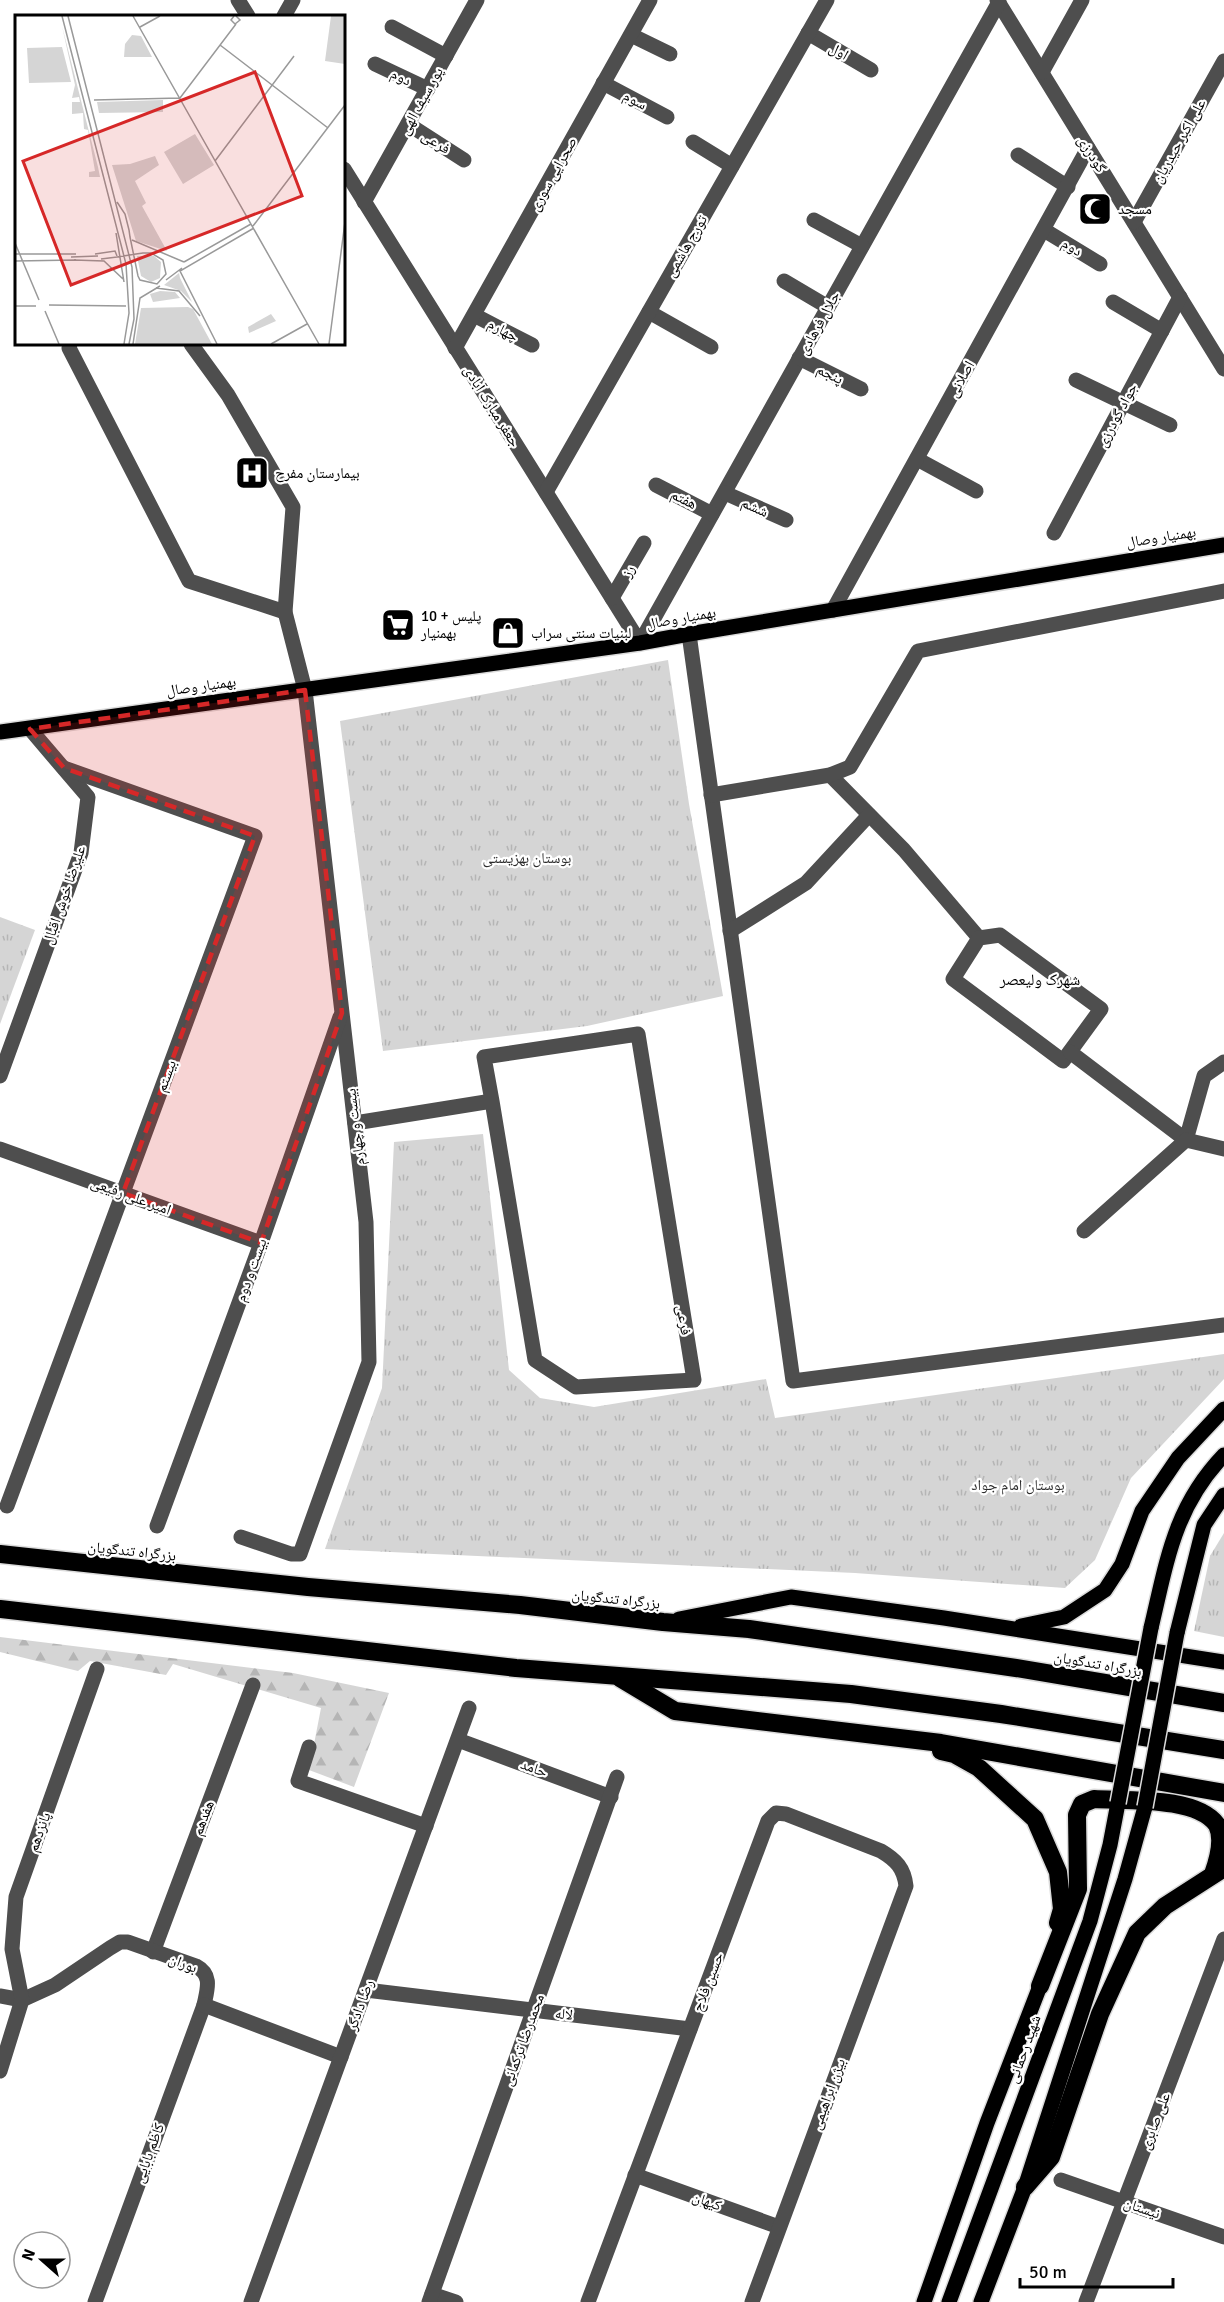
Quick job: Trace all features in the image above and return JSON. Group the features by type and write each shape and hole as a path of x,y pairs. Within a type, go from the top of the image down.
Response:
{"highway":[{"name":"بزرگراه تندگویان","path":"0,1554 297,1586 520,1605 772,1632 1016,1668 1224,1703"},
{"path":"0,1609 494,1665 851,1694 1001,1713 1224,1750"},
{"path":"616,1676 675,1711 941,1743 1224,1793"},
{"path":"878,1736 954,1754 979,1768 1035,1819 1058,1872 1062,1910 1040,1986"},
{"path":"1024,2187 1051,2157 1100,2014 1137,1933 1165,1906 1219,1871 1221,1850 1218,1826 1202,1811 1177,1804 1094,1799 1082,1804 1077,1815 1078,1889 1040,1986"}],"main road":[{"name":"بهمنیار وصال","path":"0,732 640,644 1224,545"},
{"path":"1009,1628 1064,1617 1105,1590 1122,1564 1142,1511 1178,1458 1224,1409"},
{"name":"شهید رحمانی","path":"949,2302 1090,1921 1110,1845 1151,1628 1167,1558 1180,1518 1200,1484 1224,1455"},
{"path":"981,2302 1024,2187 1125,1879 1145,1808 1191,1569 1204,1525 1224,1495"},
{"path":"663,1622 791,1598 1009,1628 1224,1662"},
{"name":"شهید رحمانی","path":"924,2302 987,2123 1040,1986"}],"street":[{"path":"238,0 247,15"},
{"path":"285,15 293,0"},
{"name":"پور سیف الهی","path":"364,202 477,0"},
{"name":"صحرایی سوری","path":"455,348 650,0"},
{"name":"تورج هاشمی","path":"546,492 827,0"},
{"path":"1042,72 1082,0"},
{"name":"گودرزی","path":"998,1 1224,369"},
{"name":"جلال فرهادی","path":"640,644 998,1"},
{"path":"392,27 446,56"},
{"name":"اول","path":"808,33 871,70"},
{"path":"631,35 670,54"},
{"name":"علی اکبر حیدریان","path":"1134,222 1224,61"},
{"name":"دوم","path":"375,64 428,89"},
{"name":"سوم","path":"603,84 667,117"},
{"name":"فرعی","path":"408,124 464,160"},
{"path":"693,142 732,166"},
{"name":"اصلانی","path":"833,610 1089,148"},
{"path":"1018,154 1068,187"},
{"name":"جعفر مبارک آبادی","path":"345,171 640,644"},
{"path":"814,220 862,246"},
{"name":"دوم","path":"1044,230 1100,264"},
{"path":"784,281 828,307"},
{"name":"جواد گودرزی","path":"1054,532 1180,297"},
{"path":"1113,302 1162,331"},
{"path":"649,312 711,347"},
{"name":"چهارم","path":"474,315 531,345"},
{"path":"70,345 69,348 189,581 285,612"},
{"name":"بیست و چهارم","path":"192,345 228,395 293,507 285,612 305,690 366,1222 369,1362 300,1554 296,1556 241,1537"},
{"name":"پنجم","path":"799,358 861,389"},
{"path":"1076,380 1170,425"},
{"path":"917,459 976,491"},
{"name":"هفتم","path":"656,485 712,514"},
{"name":"ششم","path":"724,493 786,520"},
{"name":"رز","path":"612,598 644,543"},
{"path":"711,795 830,776 849,767 918,651 1224,591"},
{"path":"689,634 793,1381 1224,1325"},
{"name":"علیرضا خوش اقبال","path":"0,1076 81,853 88,796 30,729"},
{"name":"بیستم","path":"7,1506 255,836 64,768"},
{"path":"830,776 904,850 979,938"},
{"path":"730,931 806,883 869,814"},
{"path":"1000,935 1101,1009 1063,1061 953,979 979,938 1000,935"},
{"name":"بیست و دوم","path":"157,1526 261,1243 342,1013"},
{"name":"فرعی","path":"638,1034 694,1380 576,1387 535,1360 492,1101 484,1057 638,1034"},
{"path":"1070,1052 1186,1140 1224,1149"},
{"path":"1084,1231 1186,1140 1204,1077 1224,1062"},
{"path":"355,1123 492,1101"},
{"name":"امیر علی رفیعی","path":"0,1149 261,1243"},
{"name":"پانزدهم","path":"22,2000 12,1949 16,1897 97,1669"},
{"name":"هفدهم","path":"153,1952 253,1685"},
{"name":"رضا دادگر","path":"251,2302 469,1708"},
{"name":"حامد","path":"458,1740 611,1797"},
{"path":"309,1747 298,1781 426,1826"},
{"name":"محمدرضا ترکمانی","path":"430,2298 617,1777"},
{"name":"حسین فلاح","path":"588,2302 768,1821 776,1813 786,1814 881,1851 895,1859 905,1874 906,1886"},
{"name":"بیژن ابراهیمی","path":"752,2302 906,1886"},
{"name":"علی صابری","path":"1086,2302 1224,1939"},
{"name":"بوران","path":"22,2000 55,1984 120,1942 128,1942 203,1970 208,1986 204,2005"},
{"name":"لاله","path":"366,1990 690,2029"},
{"path":"0,1996 22,2000 0,2070"},
{"path":"204,2005 341,2057"},
{"name":"کاظم بابایی","path":"94,2302 204,2005"},
{"name":"کیهان","path":"636,2175 779,2227"},
{"name":"نیستان","path":"1061,2180 1224,2236"},
{"path":"430,2298 456,2302"}],"highlighted area":[{"path":"305,690 342,1013 261,1243 123,1193 255,836 64,768 30,729"}],"green space":[{"name":"بوستان بهزیستی","path":"668,660 689,804 723,996 587,1026 383,1051 340,721"},
{"path":"0,917 35,930 0,1024"},
{"name":"بوستان امام جواد","path":"483,1134 509,1370 540,1398 594,1407 766,1379 775,1418 1224,1354 1224,1379 1131,1478 1095,1560 1065,1588 855,1573 325,1549 382,1388 394,1142"},
{"path":"1224,1533 1224,1637 1194,1631 1210,1556"},
{"path":"0,1637 293,1673 389,1693 354,1787 309,1770 321,1708 173,1664 166,1675 90,1661 78,1671 0,1652"}],"place":[{"name":"مسجد","path":"1095,209"},
{"name":"بیمارستان مفرح","path":"252,473"},
{"name":"پلیس + 10 بهمنیار","path":"398,625"},
{"name":"لبنیات سنتی سراب","path":"508,633"}],"district":[{"name":"شهرک ولیعصر","path":"1040,980"}]}
